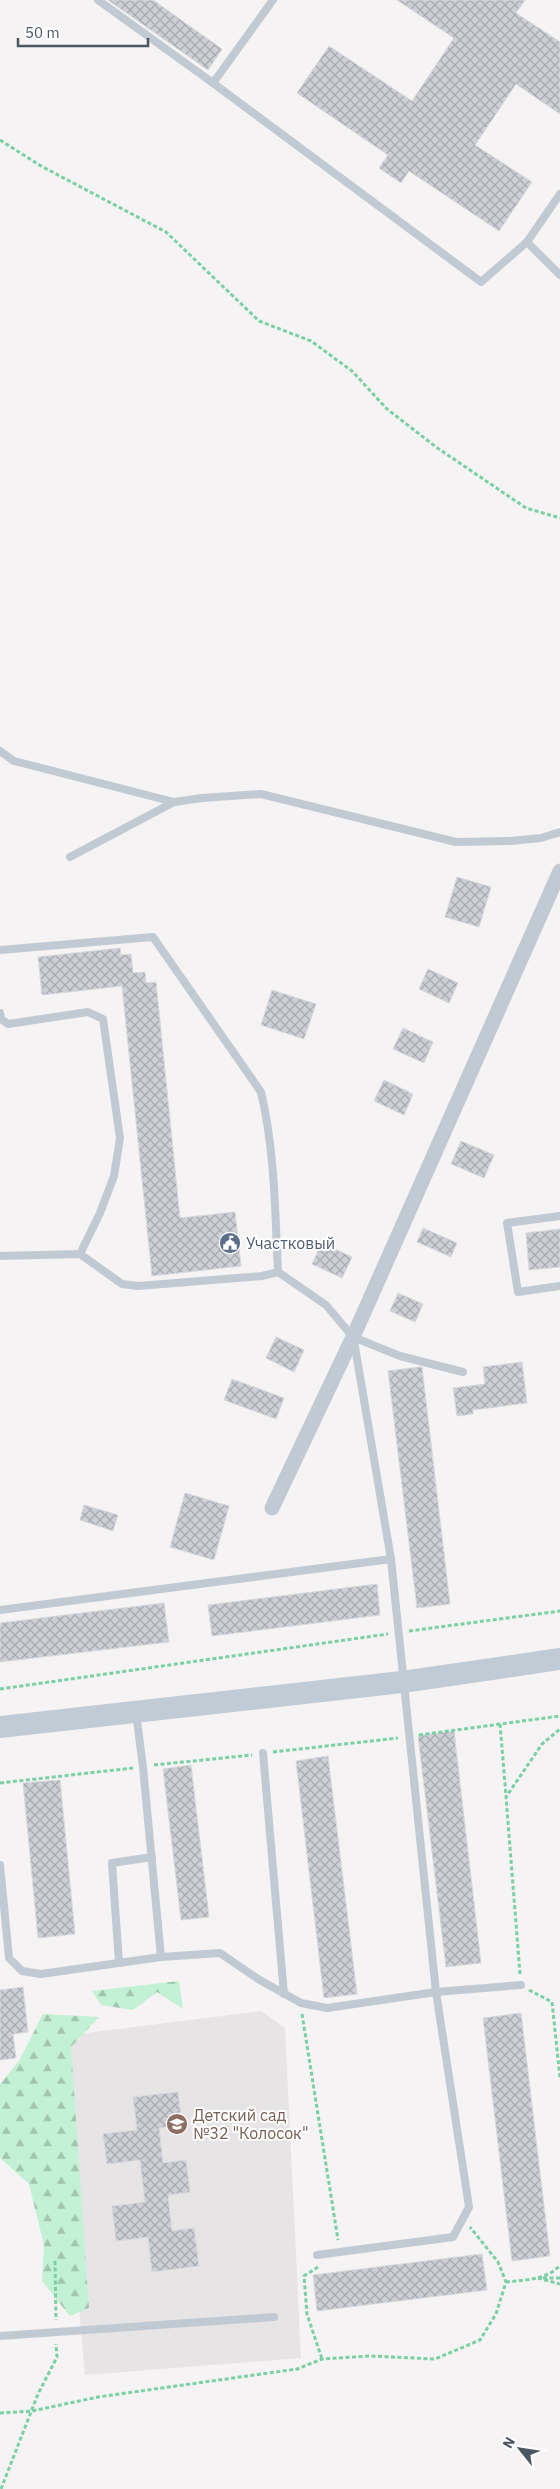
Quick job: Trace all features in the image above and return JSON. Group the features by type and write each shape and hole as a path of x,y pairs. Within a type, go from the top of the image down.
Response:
{"street":[{"path":"272,1508 353,1337 560,871"},
{"path":"0,1727 136,1710 402,1682 560,1659"}],"lane":[{"path":"98,0 213,83 480,282 527,242 560,194"},
{"path":"213,83 273,0"},
{"path":"527,242 560,274"},
{"path":"0,751 14,761 174,802"},
{"path":"70,857 174,802 261,794 456,842 510,841 541,838 560,832"},
{"path":"0,950 147,937 153,937 157,941 261,1092 266,1111 274,1182 278,1272"},
{"path":"0,1013 0,1019 8,1024 88,1012 103,1019 120,1138 114,1176 100,1213 80,1254"},
{"path":"560,1216 507,1223 518,1292 560,1286"},
{"path":"0,1256 80,1254 122,1284 138,1286 262,1276 278,1272 326,1305 353,1337 400,1356 463,1372"},
{"path":"316,2255 453,2237 469,2207 436,1992 402,1682 400,1633 391,1559 353,1337"},
{"path":"0,1610 391,1559"},
{"path":"136,1710 144,1766 161,1957"},
{"path":"264,1754 284,1994"},
{"path":"119,1963 112,1863 152,1857"},
{"path":"0,1865 4,1945 9,1958 22,1971 41,1974 161,1957 220,1953 258,1980 301,2003 327,2008 436,1992 521,1985"},
{"path":"0,2336 274,2317"}],"path":[{"path":"0,140 41,166 166,232 259,321 310,341 352,371 387,409 436,446 526,508 560,518"},
{"path":"0,1689 560,1611"},
{"path":"0,1783 264,1754 560,1716"},
{"path":"500,1724 521,1985 552,2002 560,2078"},
{"path":"506,1797 542,1744 560,1729"},
{"path":"301,2003 340,2252 304,2276 307,2314 322,2359"},
{"path":"0,2413 32,2410 98,2397 297,2370 322,2359 370,2356 435,2359 480,2340 496,2314 506,2282 498,2262 463,2218"},
{"path":"0,2489 56,2356 55,2261"},
{"path":"538,2278 556,2270 560,2265"},
{"path":"506,2282 538,2278 560,2278"},
{"path":"538,2278 560,2284"}],"shaded area":[{"name":"Детский сад №32 \"Колосок\"","path":"261,2011 285,2028 301,2358 85,2375 55,2037"}],"green space":[{"path":"179,1981 183,2009 157,1992 133,2010 101,2005 92,1991"},
{"path":"43,2014 99,2017 71,2047 89,2308 70,2316 42,2281 44,2245 29,2184 0,2158 0,2084 19,2061"}],"building":[{"path":"108,0 153,0 222,49 208,70"},
{"path":"397,0 525,0 516,13 560,42 560,114 516,84 475,145 532,182 499,231 409,171 401,183 379,168 388,155 297,93 329,46 412,101 454,38"},
{"path":"457,877 491,887 479,927 445,917"},
{"path":"120,948 121,955 131,954 133,973 145,972 146,983 156,982 180,1218 235,1212 241,1266 152,1276 122,986 42,995 38,957"},
{"path":"428,969 458,983 449,1003 419,989"},
{"path":"272,990 316,1004 304,1039 261,1025"},
{"path":"403,1028 433,1042 424,1063 393,1049"},
{"path":"384,1080 413,1094 404,1115 374,1101"},
{"path":"461,1141 494,1155 484,1178 451,1164"},
{"path":"423,1228 457,1243 451,1257 417,1242"},
{"path":"560,1229 560,1267 529,1270 526,1233"},
{"path":"322,1243 352,1257 342,1278 312,1264"},
{"path":"398,1293 423,1304 415,1322 390,1311"},
{"path":"276,1337 304,1350 294,1372 266,1358"},
{"path":"522,1362 527,1403 473,1410 473,1414 457,1416 453,1388 485,1384 483,1367"},
{"path":"422,1367 450,1604 417,1608 388,1371"},
{"path":"232,1379 284,1398 276,1419 224,1400"},
{"path":"185,1493 229,1506 214,1560 170,1547"},
{"path":"84,1505 118,1515 113,1531 80,1520"},
{"path":"377,1584 380,1615 212,1636 208,1605"},
{"path":"164,1603 169,1642 0,1662 0,1623"},
{"path":"454,1731 481,1963 446,1967 418,1736"},
{"path":"328,1756 357,1994 324,1998 296,1761"},
{"path":"191,1765 209,1917 181,1920 163,1769"},
{"path":"60,1780 75,1934 38,1938 23,1783"},
{"path":"23,1987 28,2032 13,2034 16,2058 0,2060 0,1990"},
{"path":"521,2013 550,2256 512,2261 483,2018"},
{"path":"178,2092 182,2125 159,2128 163,2163 186,2160 190,2192 168,2195 172,2231 194,2228 199,2266 152,2272 148,2237 116,2241 112,2206 145,2202 140,2160 107,2164 103,2134 137,2130 133,2097"},
{"path":"482,2254 487,2290 317,2311 313,2275"}],"place":[{"name":"Участковый","path":"230,1243"},
{"name":"Детский сад №32 \"Колосок\"","path":"177,2124"}]}
